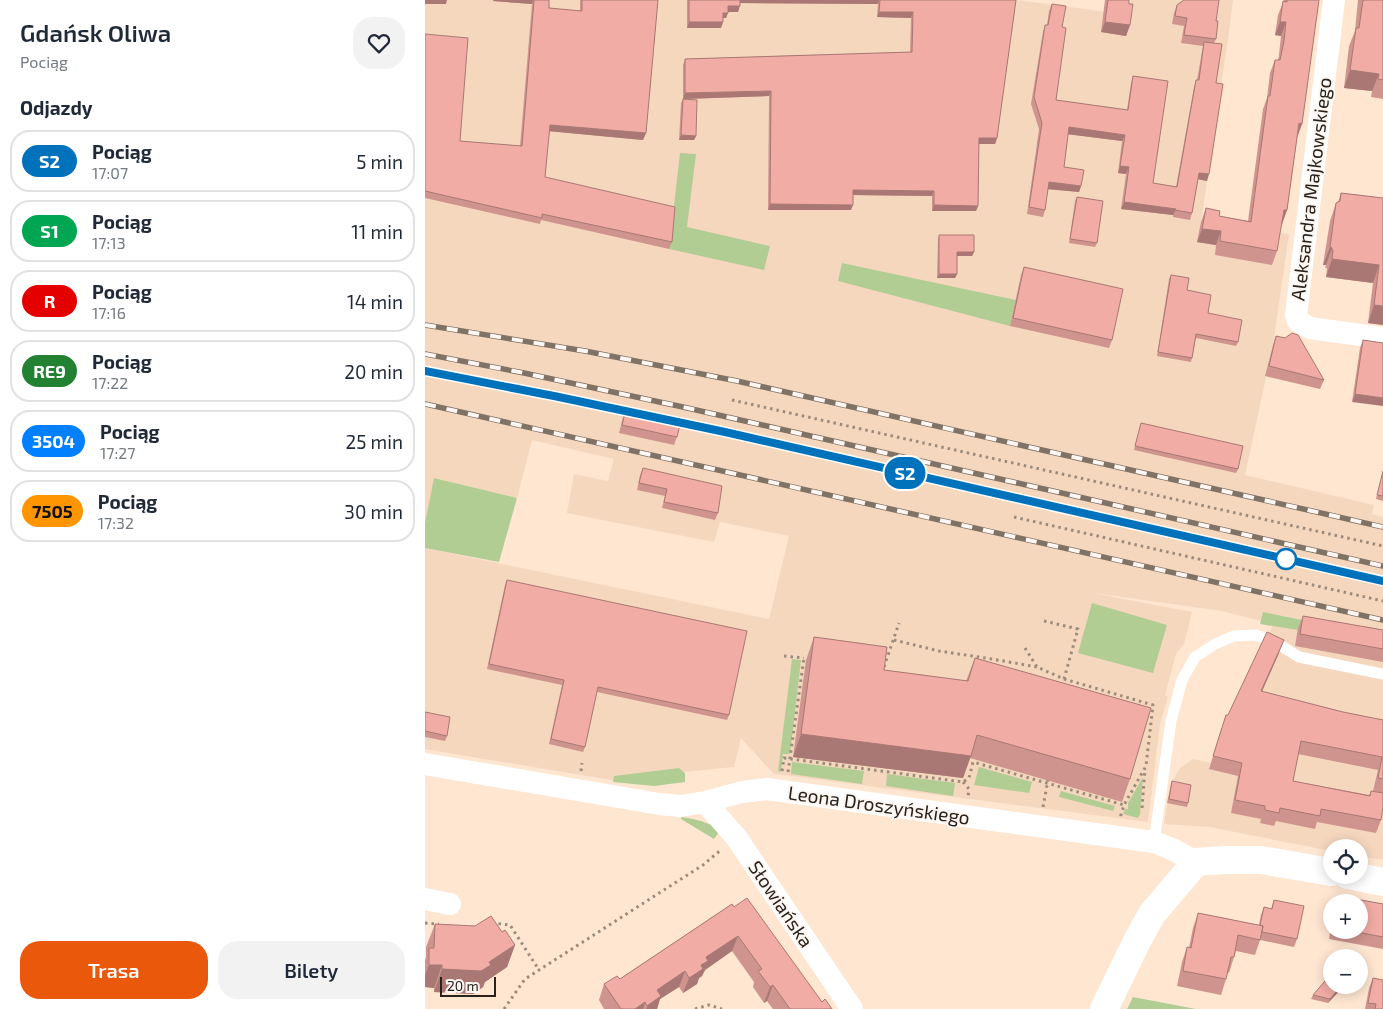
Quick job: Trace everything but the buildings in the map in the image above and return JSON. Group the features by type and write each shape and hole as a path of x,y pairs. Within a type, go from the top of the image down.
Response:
{"street":[{"name":"Aleksandra Majkowskiego","path":"1334,0 1296,315 1298,321 1310,328 1383,338"},
{"name":"Leona Droszyńskiego","path":"425,764 680,806 705,802 742,792 767,789 1154,842 1196,862"},
{"name":"Słowiańska","path":"705,802 736,837 853,1009"},
{"path":"1104,1009 1152,914 1196,862 1261,860 1323,871"},
{"path":"1368,879 1383,882"},
{"path":"425,899 445,914"}],"lane":[{"path":"1154,842 1171,721 1182,680 1195,657 1215,644 1234,636 1255,635 1272,640 1299,657 1383,674"}],"path":[{"path":"733,400 1383,546"},
{"path":"1014,518 1383,601"},
{"path":"1044,621 1078,629 1065,679"},
{"path":"883,674 899,623"},
{"path":"894,640 939,651 1037,668 1083,685 1153,705 1141,815"},
{"path":"1025,648 1037,668"},
{"path":"784,656 813,659"},
{"path":"788,774 804,658"},
{"path":"875,666 884,666"},
{"path":"1081,692 1083,685"},
{"path":"781,778 784,758 963,782 969,778 973,762 1124,805"},
{"path":"1121,815 1124,805 1146,766"},
{"path":"963,782 969,789"},
{"path":"1045,797 1048,782"},
{"path":"504,1009 525,979 703,865 722,849"},
{"path":"425,923 445,914"},
{"path":"487,927 493,922 510,925 539,970"},
{"path":"695,1009 709,1005 722,1009"}],"shaded area":[{"path":"425,0 1017,0 1129,15 1131,0 1233,0 1201,222 1289,234 1273,345 1245,475 1374,505 1372,514 1383,517 1383,636 1263,612 1261,621 1222,611 1093,593 1192,612 1184,644 1176,654 1165,695 1168,697 1160,724 1148,822 776,774 741,738 734,767 617,781 425,749 425,548 769,619 789,536 720,522 714,542 567,513 574,474 608,481 614,459 532,440 517,498 435,478 425,523"},
{"path":"1273,625 1383,643 1383,860 1368,858 1368,839 1323,839 1323,849 1210,827 1164,824 1170,785 1180,768 1193,759 1211,763 1221,728 1223,728"}],"green space":[{"path":"680,153 696,154 687,227 770,246 764,270 669,249"},
{"path":"842,263 1016,300 1010,326 838,281"},
{"path":"434,478 517,498 499,562 425,548 425,523"},
{"path":"1092,603 1167,625 1153,673 1078,653"},
{"path":"1263,612 1383,636 1299,628 1298,630 1260,624"},
{"path":"792,659 801,660 790,754 783,754 781,772 778,771"},
{"path":"792,762 864,771 862,784 791,774"},
{"path":"979,767 1032,782 1029,793 974,785"},
{"path":"679,768 685,773 685,782 654,786 613,782 614,776"},
{"path":"887,774 955,783 953,796 886,786"},
{"path":"1143,777 1140,814 1138,818 1123,814 1125,809 1128,809 1128,803"},
{"path":"1061,791 1115,806 1113,811 1059,797"},
{"path":"682,817 708,823 719,832 714,839 681,819"},
{"path":"1133,997 1196,1009 1127,1009"}],"railway":[{"path":"425,325 585,351 737,381 1383,527"},
{"path":"425,354 683,407 1383,566"},
{"path":"425,371 639,414"},
{"path":"425,404 1383,620"},
{"path":"666,420 1383,581"}],"train":[{"name":"S2","path":"425,371 725,432 1383,581"}]}
